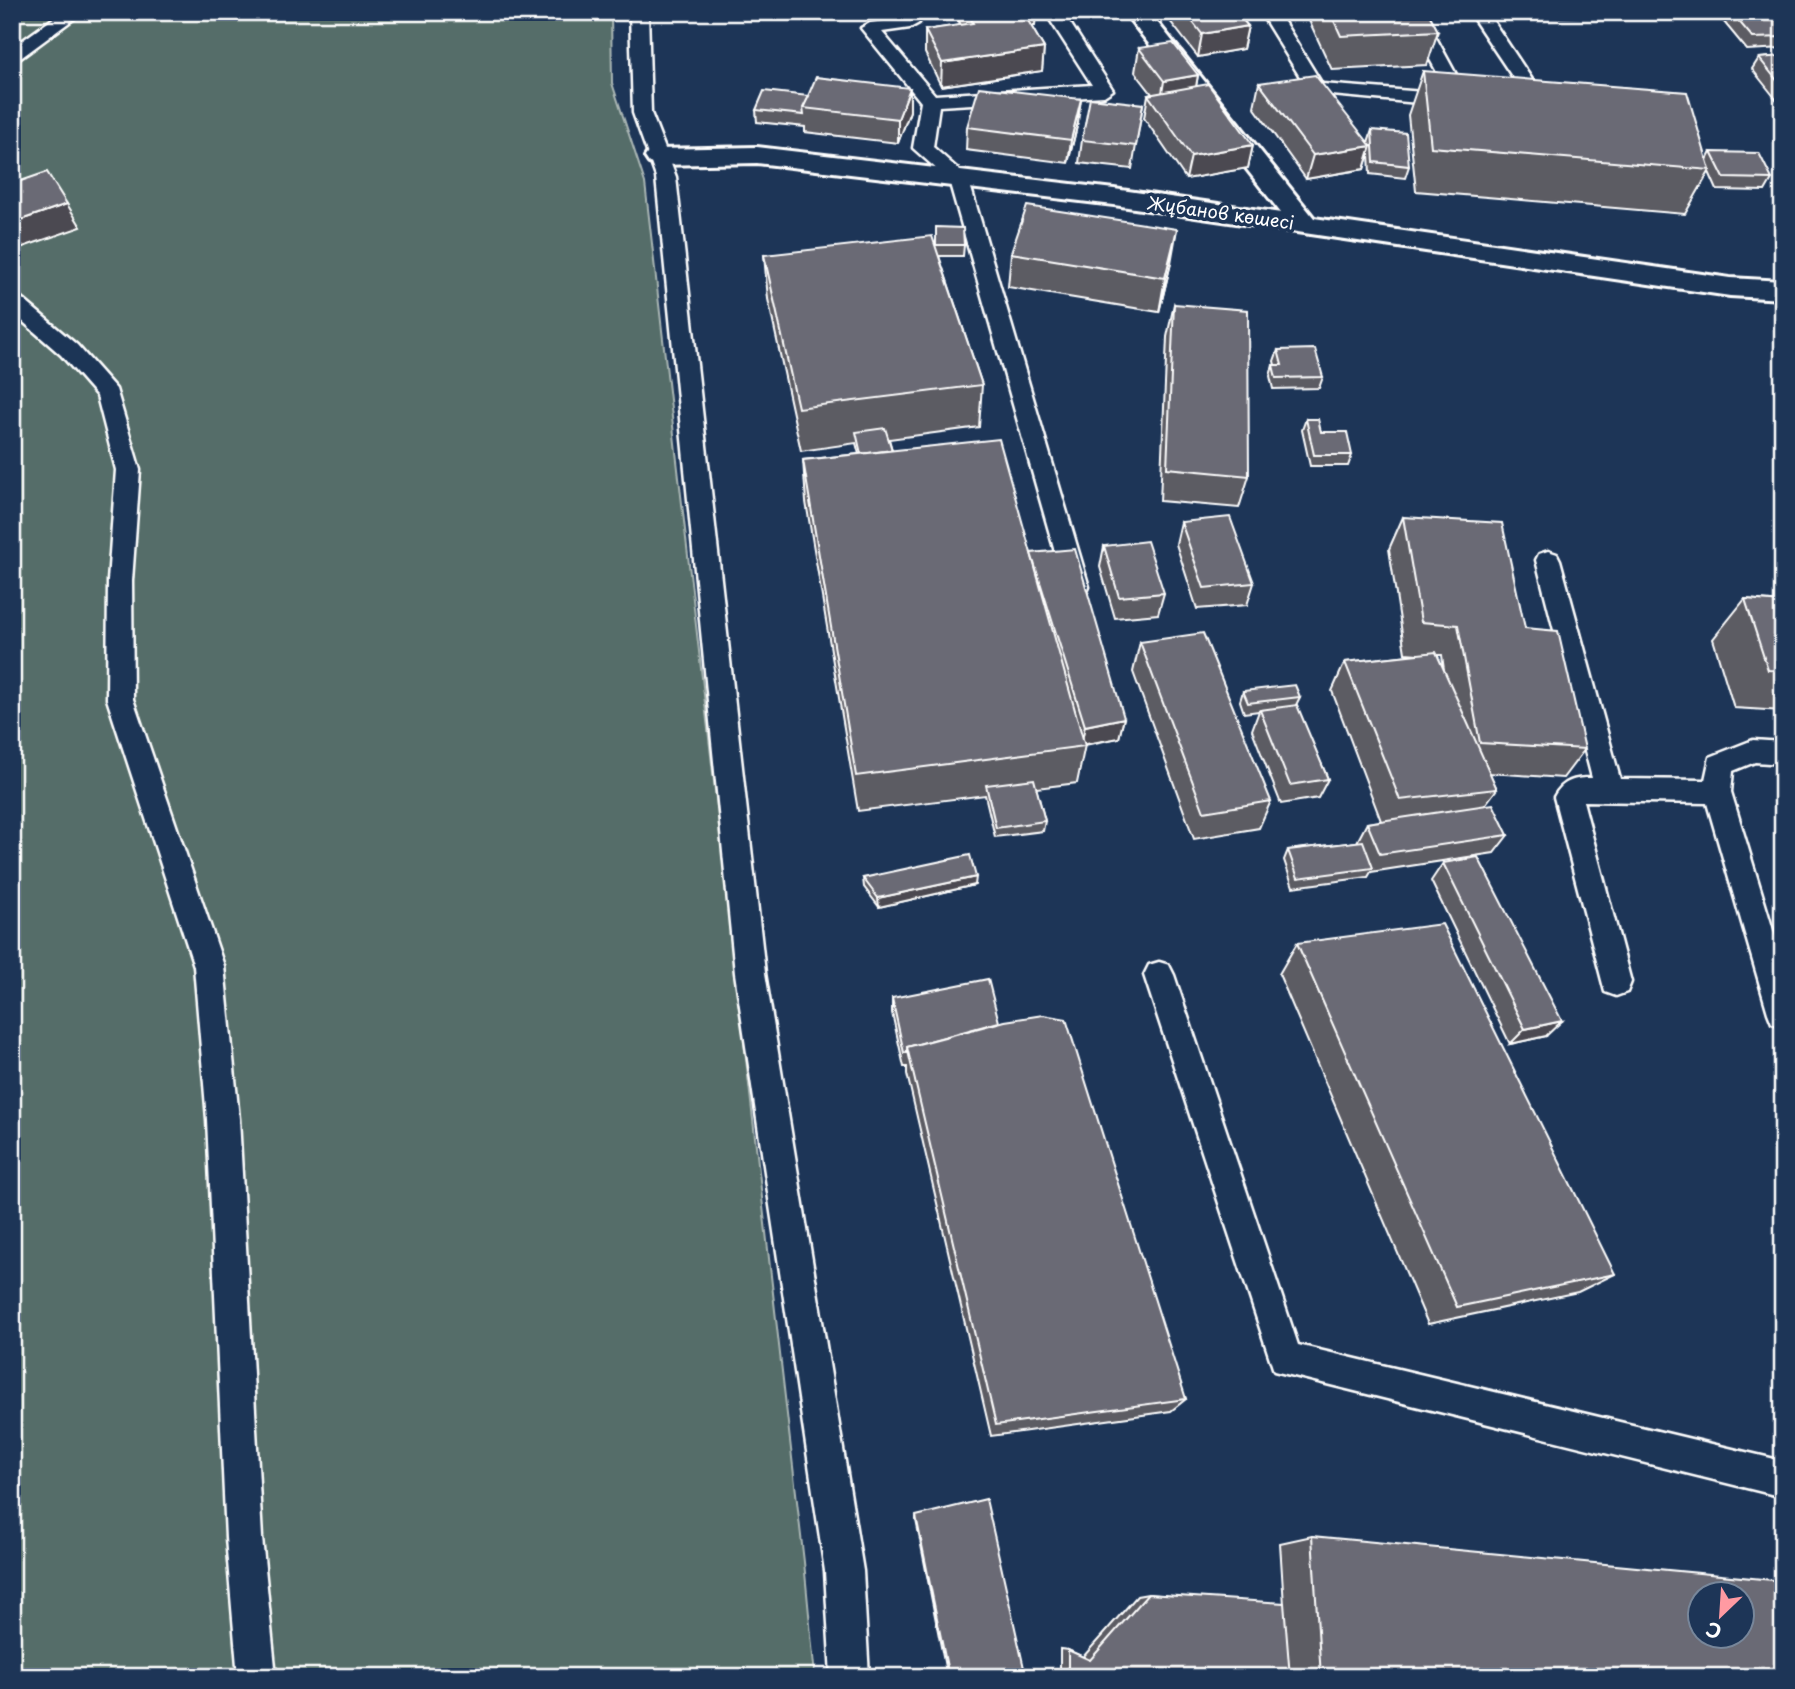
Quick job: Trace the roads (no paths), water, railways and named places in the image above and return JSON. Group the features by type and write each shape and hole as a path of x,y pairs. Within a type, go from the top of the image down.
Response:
{"street":[{"path":"1136,12 1305,225"},
{"name":"Жұбанов көшесі","path":"658,157 757,155 957,178 1730,287 1783,290"}],"lane":[{"path":"12,56 74,12"},
{"path":"639,12 642,114 666,177 750,974 844,1571 850,1677"},
{"path":"904,12 910,23 870,28 930,102 923,148 957,178 1086,610"},
{"path":"930,102 1104,90 1054,12"},
{"path":"1269,12 1316,89 1467,101 1413,12"},
{"path":"1479,12 1538,102 1512,102"},
{"path":"12,301 69,350 108,394 128,470 120,581 120,699 209,966 223,1119 244,1538 257,1677"},
{"path":"1548,560 1609,790"},
{"path":"1783,753 1752,751 1720,765 1717,792 1783,1013"},
{"path":"1616,982 1568,797 1577,789 1717,792"},
{"path":"1159,975 1286,1359 1783,1479"}]}
